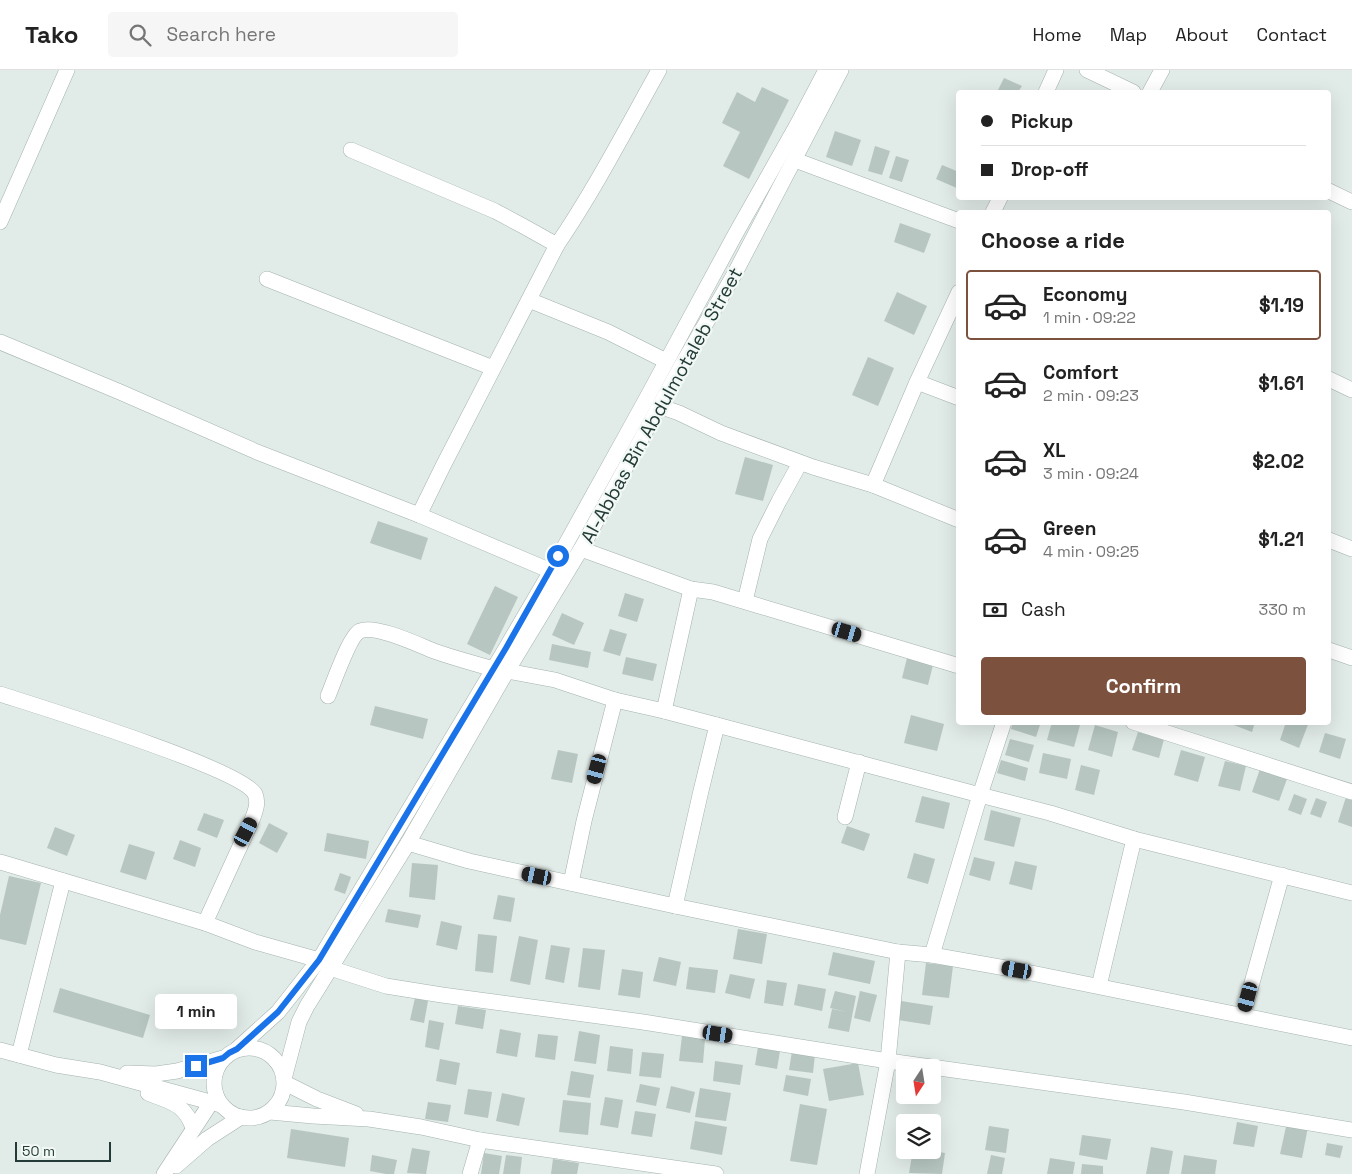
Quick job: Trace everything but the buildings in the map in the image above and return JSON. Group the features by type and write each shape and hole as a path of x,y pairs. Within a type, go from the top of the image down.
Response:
{"street":[{"path":"0,222 67,70"},
{"path":"420,515 557,245 586,199 659,70"},
{"name":"Al-Abbas Bin Abdulmotaleb Street","path":"237,1049 278,1012 324,964 408,843 500,670 506,648 551,570 826,70"},
{"name":"Al-Abbas Bin Abdulmotaleb Street","path":"285,1079 299,1022 324,964 500,670 581,549 734,273 841,70"},
{"path":"1047,90 1056,70"},
{"path":"1087,70 1129,90"},
{"path":"1151,90 1162,70"},
{"path":"351,150 494,211 557,245"},
{"path":"795,160 956,220"},
{"path":"1331,192 1352,202"},
{"path":"267,279 493,368"},
{"path":"873,486 916,382 956,298"},
{"path":"529,300 608,332 666,361"},
{"path":"0,342 256,452 420,515 551,570"},
{"path":"1331,380 1352,390"},
{"path":"916,382 956,397"},
{"path":"659,406 721,433 800,463 873,486 956,519"},
{"path":"744,601 760,539 800,463"},
{"path":"1331,541 1352,549"},
{"path":"581,549 692,589 713,592 956,665"},
{"path":"664,711 692,589"},
{"path":"328,696 348,648 356,635 360,631 368,630 386,633 435,651 500,670 555,680 615,700 664,711 1050,813 1134,839 1352,893"},
{"path":"1331,651 1352,658"},
{"path":"0,694 147,743 211,768 245,784 252,790 256,795 257,801 252,820 205,923"},
{"path":"571,883 584,822 615,700"},
{"path":"675,906 717,725"},
{"path":"932,955 1003,725"},
{"path":"1142,725 1352,792"},
{"path":"845,817 859,762"},
{"path":"1099,986 1134,839"},
{"path":"408,843 470,861 675,906 898,952 932,955 1017,970 1352,1038"},
{"path":"0,862 205,923 255,942 386,986 643,1022 888,1061 1184,1102 1352,1130"},
{"path":"1243,1015 1282,875"},
{"path":"19,1055 63,882"},
{"path":"867,1174 888,1061 898,952"},
{"path":"0,1050 56,1065 100,1072 216,1100 230,1113 241,1117 256,1118 270,1112 284,1094 285,1079 278,1061 267,1051 252,1047 237,1049 223,1058 217,1068 214,1080 216,1100 193,1128 164,1174"},
{"path":"100,1072 163,1073 223,1058"},
{"path":"100,1072 182,1108 188,1115 193,1128"},
{"path":"285,1079 317,1099 369,1119"},
{"path":"270,1112 369,1119 421,1126 480,1140 716,1174"},
{"path":"168,1174 207,1139 241,1117"},
{"path":"470,1174 480,1140"}],"route":[{"path":"196,1066 223,1058 237,1049 288,1002 319,960 506,648 558,556"}]}
